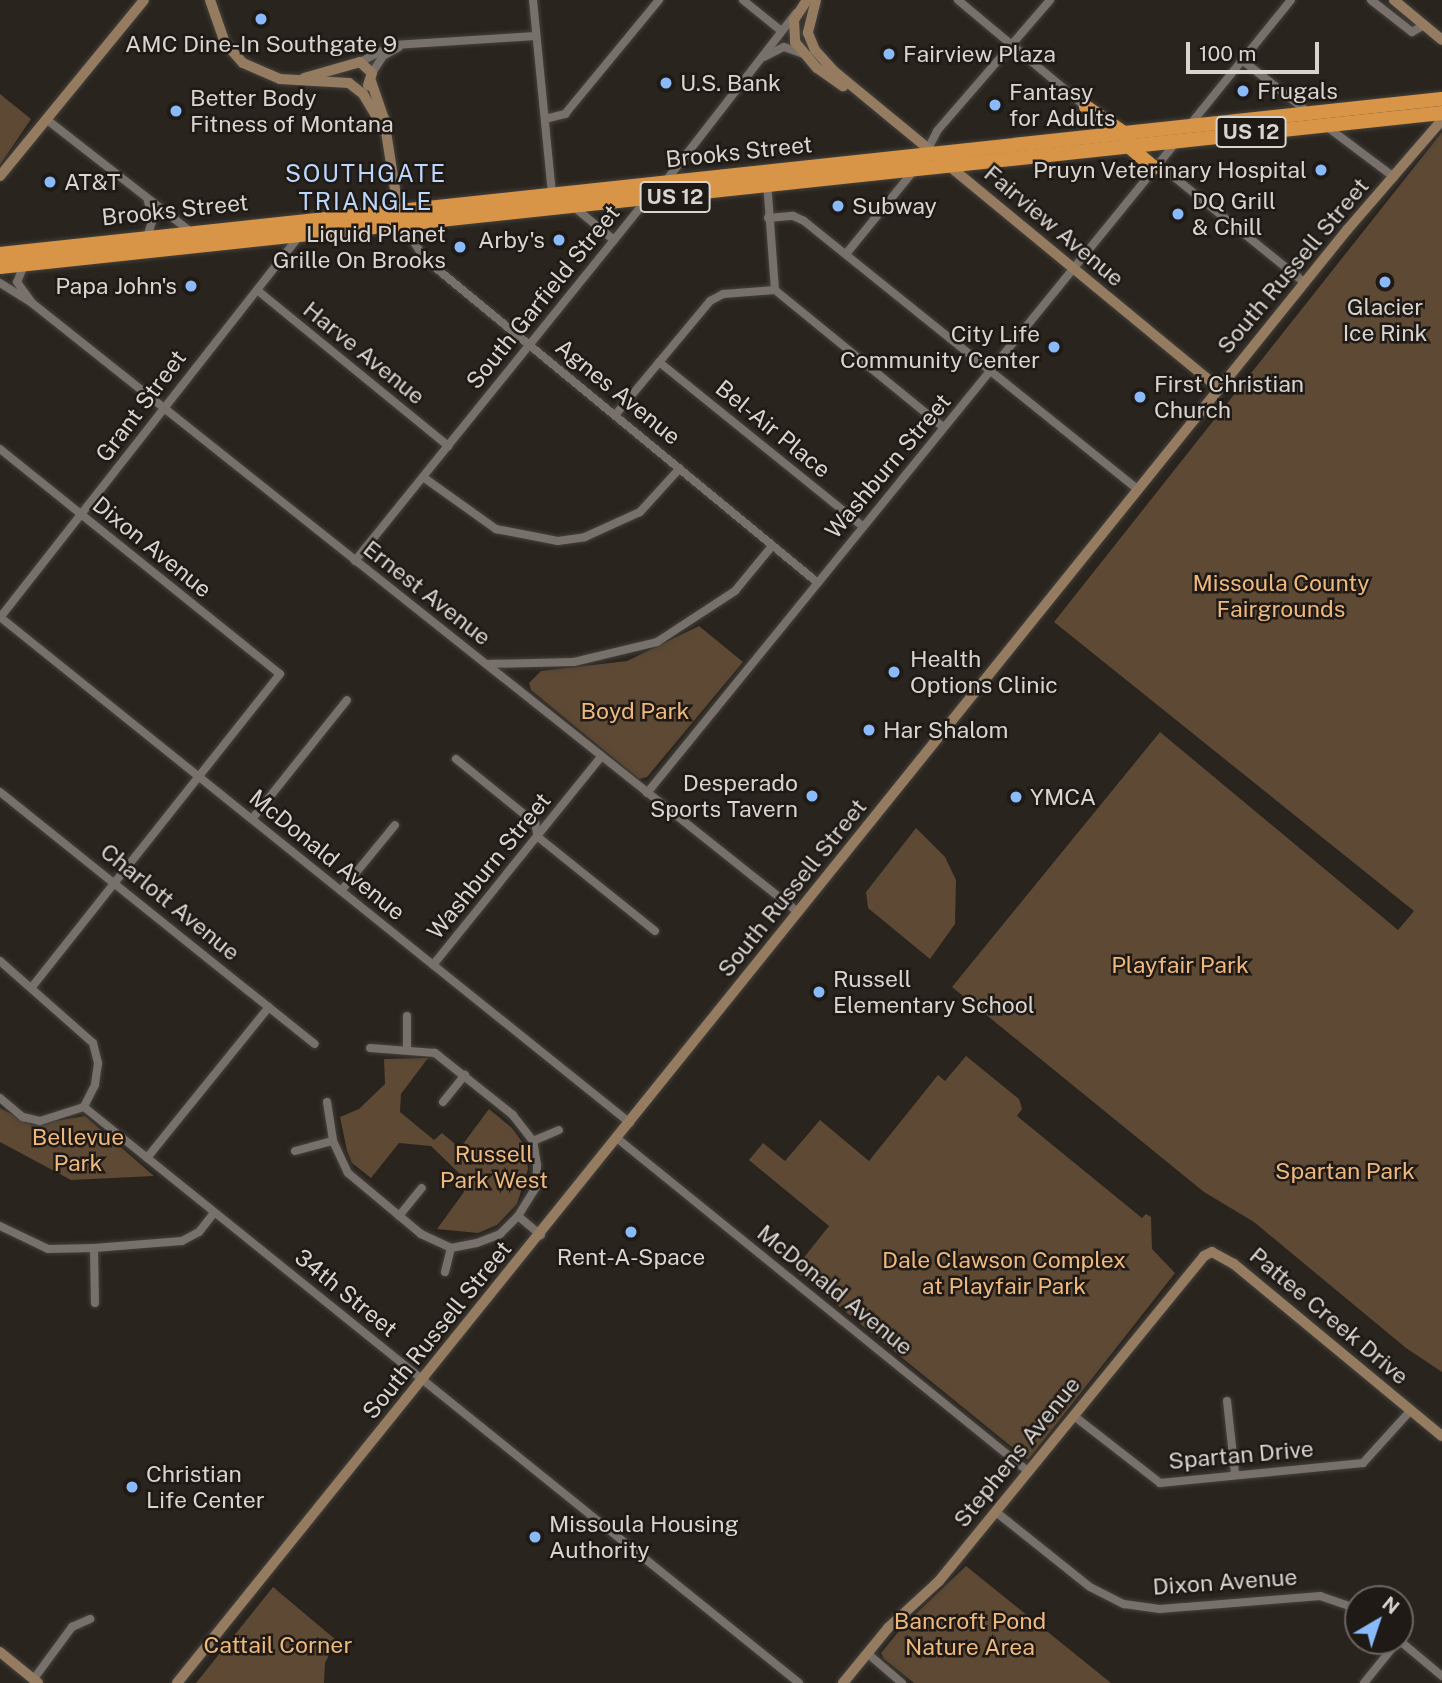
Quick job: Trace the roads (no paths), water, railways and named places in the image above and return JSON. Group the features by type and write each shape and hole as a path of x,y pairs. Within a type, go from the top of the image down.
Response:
{"highway":[{"name":"Brooks Street","path":"0,254 190,231 665,183 915,169 1126,139 1190,124 1442,99"},
{"path":"1080,138 1088,125 1086,107"},
{"path":"1086,107 1156,166"},
{"name":"Brooks Street","path":"0,267 302,233 646,200 931,151 1080,138 1179,138 1442,113"}],"street":[{"path":"533,0 552,194"},
{"path":"544,120 565,114 659,0"},
{"path":"743,0 780,30"},
{"path":"816,0 807,24 810,40 823,60 861,96"},
{"path":"958,0 1086,107"},
{"path":"931,151 937,131 1050,0"},
{"name":"Washburn Street","path":"647,793 1291,0"},
{"path":"1371,0 1412,32 1424,24"},
{"path":"1394,0 1442,40"},
{"path":"0,176 140,2"},
{"path":"209,3 225,43 243,63 261,74 353,85 371,77 383,56 401,46"},
{"path":"803,4 793,29 804,55"},
{"name":"South Garfield Street","path":"355,561 646,200 665,183 762,59 780,30 803,4"},
{"path":"302,79 356,64 381,48 537,36"},
{"path":"762,59 784,47 804,55 831,79 861,96"},
{"path":"1242,60 1309,113"},
{"path":"356,64 371,77 384,119 383,127 402,225"},
{"path":"356,64 347,75 383,127"},
{"name":"Fairview Avenue","path":"861,96 1219,388"},
{"path":"46,119 148,201 190,231"},
{"name":"South Russell Street","path":"177,1683 541,1235 1219,388 1442,120"},
{"path":"1324,124 1394,177"},
{"path":"1156,166 1305,283"},
{"path":"846,254 915,169"},
{"path":"767,179 775,290"},
{"path":"147,237 153,219 148,201"},
{"path":"574,207 614,240"},
{"path":"768,218 797,217 846,254 989,374 1138,490"},
{"name":"Grant Street","path":"0,617 164,409 170,396 312,218"},
{"name":"Agnes Avenue","path":"402,225 425,259 818,583"},
{"path":"25,263 17,282 32,303"},
{"name":"Ernest Avenue","path":"0,283 32,303 798,912"},
{"name":"Harve Avenue","path":"257,290 448,446"},
{"path":"616,414 709,301 723,294 775,290 943,427"},
{"name":"Bel-Air Place","path":"659,362 862,526"},
{"name":"Dixon Avenue","path":"0,449 281,674 200,777"},
{"path":"424,477 496,528 558,541 585,537 640,512 680,468"},
{"path":"486,664 574,662 657,642 735,591 772,546"},
{"name":"McDonald Avenue","path":"0,617 630,1123"},
{"path":"252,819 347,700"},
{"name":"Washburn Street","path":"433,965 601,757"},
{"path":"456,759 536,823 538,837 655,930"},
{"path":"32,987 200,777"},
{"name":"Charlott Avenue","path":"0,792 315,1044"},
{"path":"341,891 395,825"},
{"path":"0,961 93,1043 98,1063 95,1085 84,1107 40,1121 23,1117 0,1098"},
{"path":"147,1158 269,1007"},
{"path":"407,1016 407,1049"},
{"path":"327,1102 333,1141 348,1173 421,1234 451,1248 500,1234 518,1216 536,1187 533,1140 513,1115 435,1053 370,1048"},
{"path":"443,1102 465,1076"},
{"name":"34th Street","path":"84,1107 799,1683"},
{"path":"533,1140 559,1130"},
{"name":"McDonald Avenue","path":"618,1139 1029,1472"},
{"path":"295,1151 333,1141"},
{"path":"399,1216 422,1188"},
{"path":"0,1226 48,1249 94,1248 182,1241 199,1232 214,1213"},
{"path":"518,1216 541,1235"},
{"path":"94,1248 95,1303"},
{"path":"445,1272 451,1248"},
{"name":"Stephens Avenue","path":"843,1683 867,1653 939,1581 1203,1256 1223,1255"},
{"name":"Pattee Creek Drive","path":"1223,1255 1442,1436"},
{"path":"1227,1401 1234,1473"},
{"name":"Spartan Drive","path":"1074,1416 1160,1483 1234,1473 1363,1463 1411,1410"},
{"name":"Dixon Avenue","path":"996,1512 1090,1587 1124,1604 1160,1609 1320,1596 1344,1604"},
{"path":"0,1652 36,1681 72,1627 90,1619"},
{"path":"867,1653 902,1683"},
{"path":"1414,1653 1442,1676"},
{"path":"1364,1683 1387,1655"}],"place":[{"name":"AMC Dine-In Southgate 9","path":"261,19"},
{"name":"Fairview Plaza","path":"889,54"},
{"name":"U.S. Bank","path":"666,83"},
{"name":"Frugals","path":"1243,91"},
{"name":"Fantasy for Adults","path":"995,105"},
{"name":"Better Body Fitness of Montana","path":"176,111"},
{"name":"Pruyn Veterinary Hospital","path":"1321,170"},
{"name":"AT&T","path":"50,182"},
{"name":"Subway","path":"838,206"},
{"name":"DQ Grill & Chill","path":"1178,214"},
{"name":"Arby's","path":"559,240"},
{"name":"Liquid Planet Grille On Brooks","path":"460,247"},
{"name":"Glacier Ice Rink","path":"1385,282"},
{"name":"Papa John's","path":"191,286"},
{"name":"City Life Community Center","path":"1054,347"},
{"name":"First Christian Church","path":"1140,397"},
{"name":"Health Options Clinic","path":"894,672"},
{"name":"Har Shalom","path":"869,730"},
{"name":"Desperado Sports Tavern","path":"812,796"},
{"name":"YMCA","path":"1016,797"},
{"name":"Russell Elementary School","path":"819,992"},
{"name":"Rent-A-Space","path":"631,1232"},
{"name":"Christian Life Center","path":"132,1487"},
{"name":"Missoula Housing Authority","path":"535,1537"}],"district":[{"name":"SOUTHGATE TRIANGLE","path":"366,188"}],"park label":[{"name":"Missoula County Fairgrounds","path":"1281,596"},
{"name":"Boyd Park","path":"635,711"},
{"name":"Playfair Park","path":"1180,965"},
{"name":"Bellevue Park","path":"78,1150"},
{"name":"Russell Park West","path":"494,1167"},
{"name":"Spartan Park","path":"1345,1171"},
{"name":"Dale Clawson Complex at Playfair Park","path":"1004,1273"},
{"name":"Bancroft Pond Nature Area","path":"970,1634"},
{"name":"Cattail Corner","path":"278,1645"}]}
